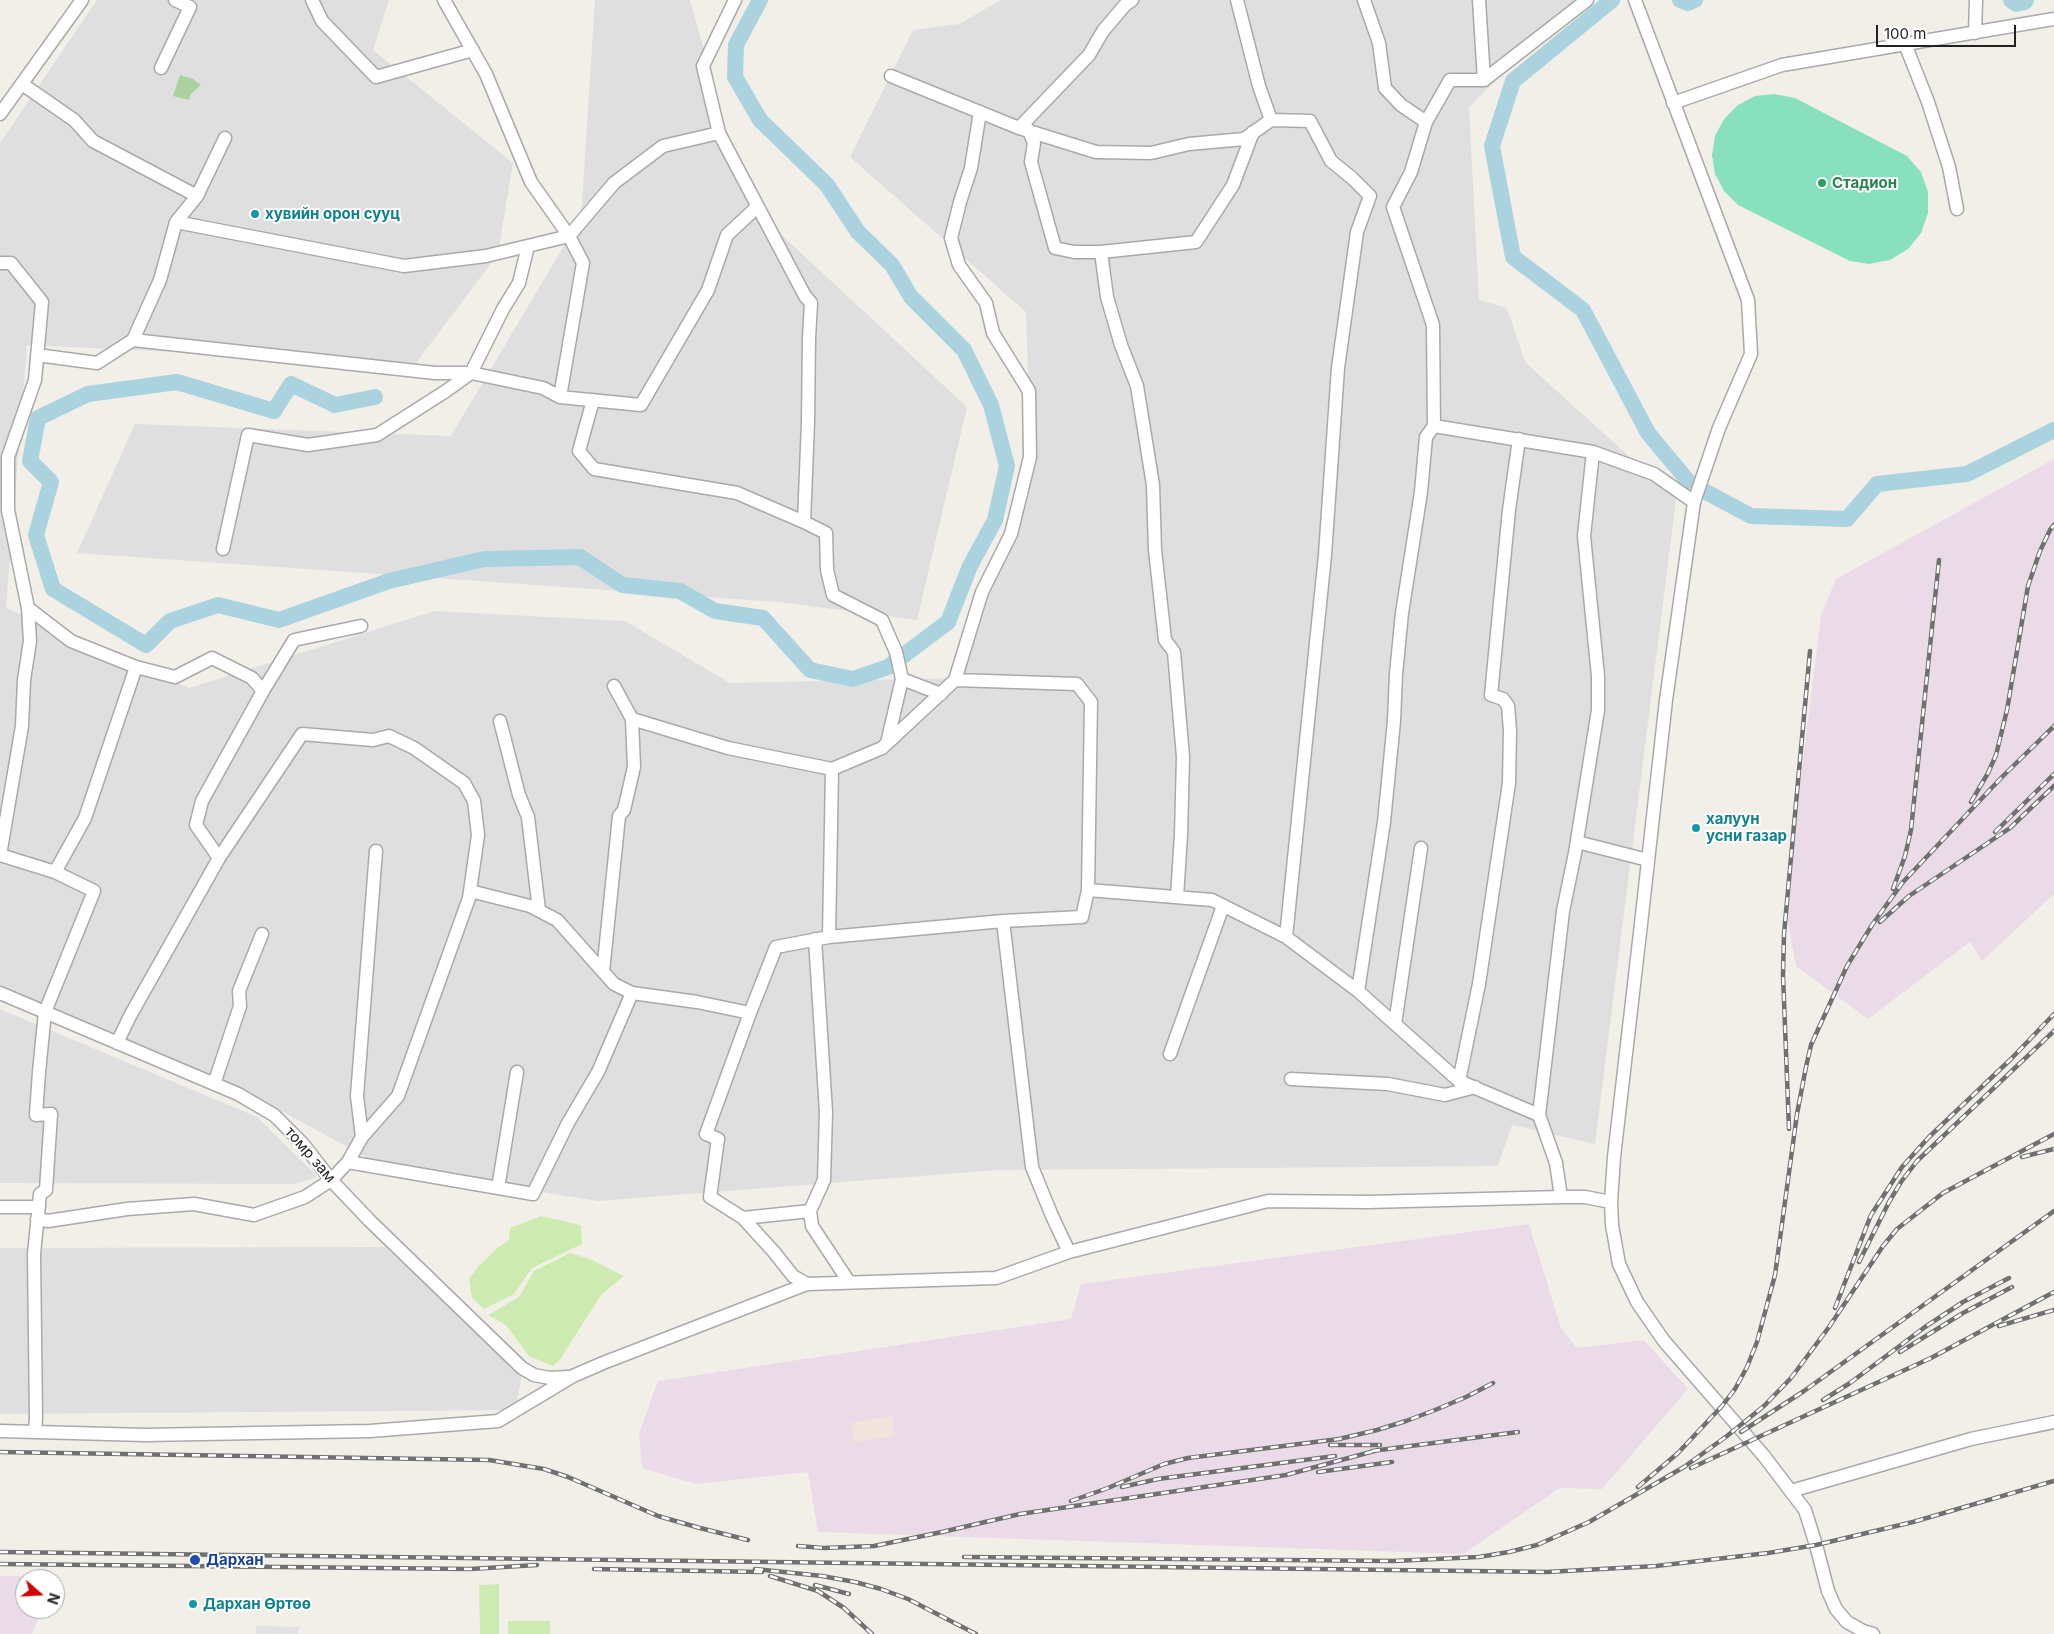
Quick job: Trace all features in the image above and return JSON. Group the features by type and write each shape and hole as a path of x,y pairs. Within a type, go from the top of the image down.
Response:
{"street":[{"path":"0,114 82,0"},
{"path":"161,68 190,7 175,0"},
{"path":"312,0 322,21 376,77 473,50"},
{"path":"444,0 486,74 531,182 569,236 582,263 560,397"},
{"path":"735,0 703,66 718,133 805,296 811,303 808,338 808,422 804,522"},
{"path":"1023,128 1089,55 1103,31 1125,4 1132,0"},
{"path":"1237,0 1258,86 1271,120"},
{"path":"1364,0 1379,43 1385,88 1401,105 1426,122"},
{"path":"1479,0 1484,80"},
{"path":"1358,991 1384,822 1402,613 1421,492 1426,437 1434,426 1433,325 1393,207 1411,172 1426,122 1450,80 1484,80 1587,0"},
{"path":"1635,0 1748,300 1751,354 1719,428 1694,502 1666,700 1615,1147 1611,1202 1612,1225 1619,1264 1637,1302 1664,1341 1722,1406 1805,1510 1828,1591 1836,1609 1847,1622 1873,1634"},
{"path":"1975,32 1976,0"},
{"path":"1673,103 1782,65 2054,19"},
{"path":"1905,44 1931,111 1949,167 1957,209"},
{"path":"891,76 1023,128 1096,152 1151,153 1189,144 1244,139 1271,120 1310,121 1330,162 1352,178 1370,196 1357,232 1338,368 1325,555 1286,937"},
{"path":"22,84 74,120 93,141 196,196"},
{"path":"632,719 728,748 832,769 882,748 955,680 982,592 1011,534 1030,457 1029,391 993,333 986,303 959,265 951,238 960,202 972,168 980,112"},
{"path":"1023,128 1034,143 1031,162 1055,248 1074,252 1101,252 1196,242 1233,184 1253,132"},
{"path":"176,222 404,266 486,256 569,236 614,184 663,146 718,133"},
{"path":"37,355 97,364 133,340 160,280 176,222 196,196 225,138"},
{"path":"133,340 435,372 471,373 543,388 560,397 642,405 708,290 727,235 757,207"},
{"path":"223,549 248,435 308,445 377,435 446,391 471,373 519,283 528,246"},
{"path":"1101,252 1107,297 1121,345 1137,386 1153,484 1155,550 1165,640 1174,652 1183,756 1182,835 1177,897"},
{"path":"0,263 12,263 42,302 35,380 4,457 8,510 28,608 30,641 24,680 22,726 0,855 55,872 94,891 46,1012 39,1072 36,1115 50,1114 46,1190 40,1194 34,1254 35,1432"},
{"path":"593,400 579,452 594,469 737,493 826,533 827,570 833,595 882,620 896,652 902,679 887,743"},
{"path":"1434,426 1519,438 1593,452 1654,474 1694,502"},
{"path":"1459,1081 1479,984 1509,783 1510,730 1508,706 1503,699 1491,695 1509,510 1519,438"},
{"path":"1561,1197 1556,1163 1539,1115 1562,911 1577,842 1598,710 1598,676 1584,536 1593,452"},
{"path":"28,608 72,641 136,667 175,677 212,658 252,678 263,691"},
{"path":"219,858 196,825 202,801 263,691 294,640 361,626"},
{"path":"55,872 84,818 136,667"},
{"path":"902,679 941,694"},
{"path":"807,1284 793,1276 743,1218 710,1197 718,1140 706,1134 776,947 829,937 1003,921 1082,917 1088,890 1091,702 1077,684 955,680"},
{"path":"603,972 619,816 624,810 634,767 632,719 614,686"},
{"path":"500,721 519,795 528,817 538,910"},
{"path":"0,1207 38,1213 48,1221 127,1209 194,1204 254,1216 305,1197 331,1180 348,1162 362,1137 398,1096 470,891 478,835 474,801 464,783 414,748 389,736 373,740 302,734 219,858 130,1016 117,1043"},
{"path":"829,937 832,769"},
{"path":"1577,842 1648,860"},
{"path":"1395,1024 1421,848"},
{"path":"362,1137 358,1096 376,851"},
{"path":"1088,890 1212,900 1286,937 1358,991 1459,1081 1539,1115"},
{"path":"470,891 530,906 557,920 614,984 632,993 697,1002 750,1013"},
{"path":"1170,1054 1224,906"},
{"path":"1003,921 1032,1167 1069,1252"},
{"path":"214,1084 240,1006 239,992 262,934"},
{"path":"815,940 826,1112 824,1180 810,1212 812,1226 849,1282"},
{"name":"томр зам","path":"0,993 238,1094 274,1115 303,1144 331,1180 370,1221 522,1368 534,1375 550,1378 573,1376"},
{"path":"348,1162 533,1194 568,1123 598,1072 632,993"},
{"path":"498,1188 517,1072"},
{"path":"1291,1080 1388,1084 1445,1095 1475,1087"},
{"path":"0,1431 145,1435 387,1431 498,1421 573,1376 603,1362 807,1284 996,1278 1069,1252 1268,1201 1378,1202 1585,1197 1611,1202"},
{"path":"743,1218 810,1212"},
{"path":"1791,1491 1971,1439 2054,1422"}],"shaded area":[{"path":"97,0 389,0 373,50 513,163 498,254 416,363 27,345 6,608 189,688 435,611 625,621 730,683 962,678 1031,468 1026,312 850,157 913,30 959,24 1001,0 1577,0 1469,107 1479,300 1507,308 1525,362 1676,499 1595,1144 1512,1125 1498,1166 998,1170 598,1201 386,1168 272,1106 0,986 0,143"},
{"path":"595,0 690,0 747,203 967,407 917,620 779,602 77,553 135,424 451,436 581,217"},
{"path":"2054,459 2054,894 1982,961 1970,942 1868,1019 1796,966 1785,907 1821,615 1836,579"},
{"path":"0,1009 257,1117 318,1177 294,1184 0,1183"},
{"path":"1529,1224 1561,1328 1577,1348 1644,1340 1688,1389 1602,1489 1560,1488 1463,1554 818,1532 808,1472 696,1484 642,1468 639,1433 658,1381 1071,1319 1081,1284"},
{"path":"385,1247 522,1372 516,1410 0,1414 0,1248"},
{"path":"892,1416 895,1436 854,1442 851,1423"},
{"path":"0,1576 15,1576 15,1619 38,1619 32,1634 0,1634"},
{"path":"256,1626 299,1627 298,1634 256,1634"}],"green space":[{"path":"180,75 193,79 201,85 191,94 189,100 173,96"},
{"name":"Стадион","path":"1774,94 1795,98 1907,156 1921,172 1928,192 1928,213 1921,233 1908,249 1890,260 1869,264 1850,261 1738,205 1724,191 1715,174 1712,155 1715,136 1724,119 1738,105 1755,96"},
{"path":"541,1216 581,1225 582,1244 532,1268 514,1294 484,1309 472,1298 469,1279 496,1249 509,1240 510,1228"},
{"path":"570,1253 590,1259 624,1276 601,1295 559,1361 553,1366 529,1356 506,1325 488,1315 519,1297 534,1271"},
{"path":"499,1584 499,1634 480,1634 479,1585"},
{"path":"508,1621 550,1621 550,1634 508,1634"}],"waterway":[{"path":"375,397 335,405 291,384 274,411 177,382 88,394 38,418 30,461 51,482 36,535 53,589 146,645 170,621 218,605 279,620 389,581 484,559 580,557 622,585 680,591 715,611 763,618 810,670 853,679 888,667 948,622 970,566 995,520 1007,466 991,405 964,350 911,297 892,265 858,232 827,185 760,120 735,77 736,45 760,0"},
{"path":"1612,0 1513,81 1492,146 1513,257 1583,310 1648,433 1688,481"},
{"path":"1680,0 1688,3 1695,0"},
{"path":"2011,0 2016,4 2026,0"},
{"path":"1706,492 1751,516 1847,519 1877,484 1967,474 2054,430"}],"railway":[{"path":"1971,802 1996,755 2007,710 2028,586 2040,551 2054,525"},
{"path":"1893,889 1905,856 1911,830 1939,560"},
{"path":"1789,1129 1783,975 1784,934 1810,651"},
{"path":"1638,1487 1678,1453 1722,1406 1735,1389 1747,1367 1757,1342 1775,1275 1797,1114 1811,1045 1847,966 1872,925 1903,882 2002,777 2054,726"},
{"path":"1995,832 2054,774"},
{"path":"1880,922 1909,896 2010,828 2054,786"},
{"path":"1835,1308 1871,1215 1902,1167 1929,1137 2011,1059 2054,1014"},
{"path":"1859,1262 1889,1202 1917,1161 2054,1031"},
{"path":"964,1557 1393,1561 1479,1557 1537,1545 1589,1522 1684,1467 1727,1436 1764,1406 1791,1378 1829,1327 1883,1246 1897,1229 1943,1193 2054,1134"},
{"path":"2022,1157 2054,1149"},
{"path":"1741,1432 1804,1391 2054,1211"},
{"path":"1823,1400 1850,1383 1925,1327 1963,1302 2009,1278"},
{"path":"1900,1352 1963,1313 2012,1287"},
{"path":"1691,1468 1931,1358 2054,1292"},
{"path":"1999,1326 2054,1310"},
{"path":"1071,1501 1108,1488 1164,1464 1188,1458 1339,1439 1377,1430 1435,1410 1493,1383"},
{"path":"1372,1451 1518,1432"},
{"path":"1330,1445 1380,1445"},
{"path":"798,1546 824,1548 874,1546 1020,1514 1286,1475 1378,1450"},
{"path":"0,1452 489,1460 544,1469 568,1477 658,1516 748,1540"},
{"path":"1122,1487 1158,1479 1335,1456"},
{"path":"1318,1472 1392,1462"},
{"path":"0,1552 1547,1572 1656,1566 1768,1553 1816,1545 1913,1522 2054,1481"},
{"path":"0,1564 470,1569 537,1565"},
{"path":"594,1569 762,1572"},
{"path":"755,1569 822,1576 881,1589 908,1599 976,1634"},
{"path":"770,1576 818,1591 844,1608 872,1634"},
{"path":"815,1585 849,1594"}],"place":[{"name":"Стадион","path":"1822,183"},
{"name":"хувийн орон сууц","path":"255,214"},
{"name":"халуун усни газар","path":"1696,828"},
{"name":"Дархан","path":"195,1560"},
{"name":"Дархан Өртөө","path":"193,1604"}]}
